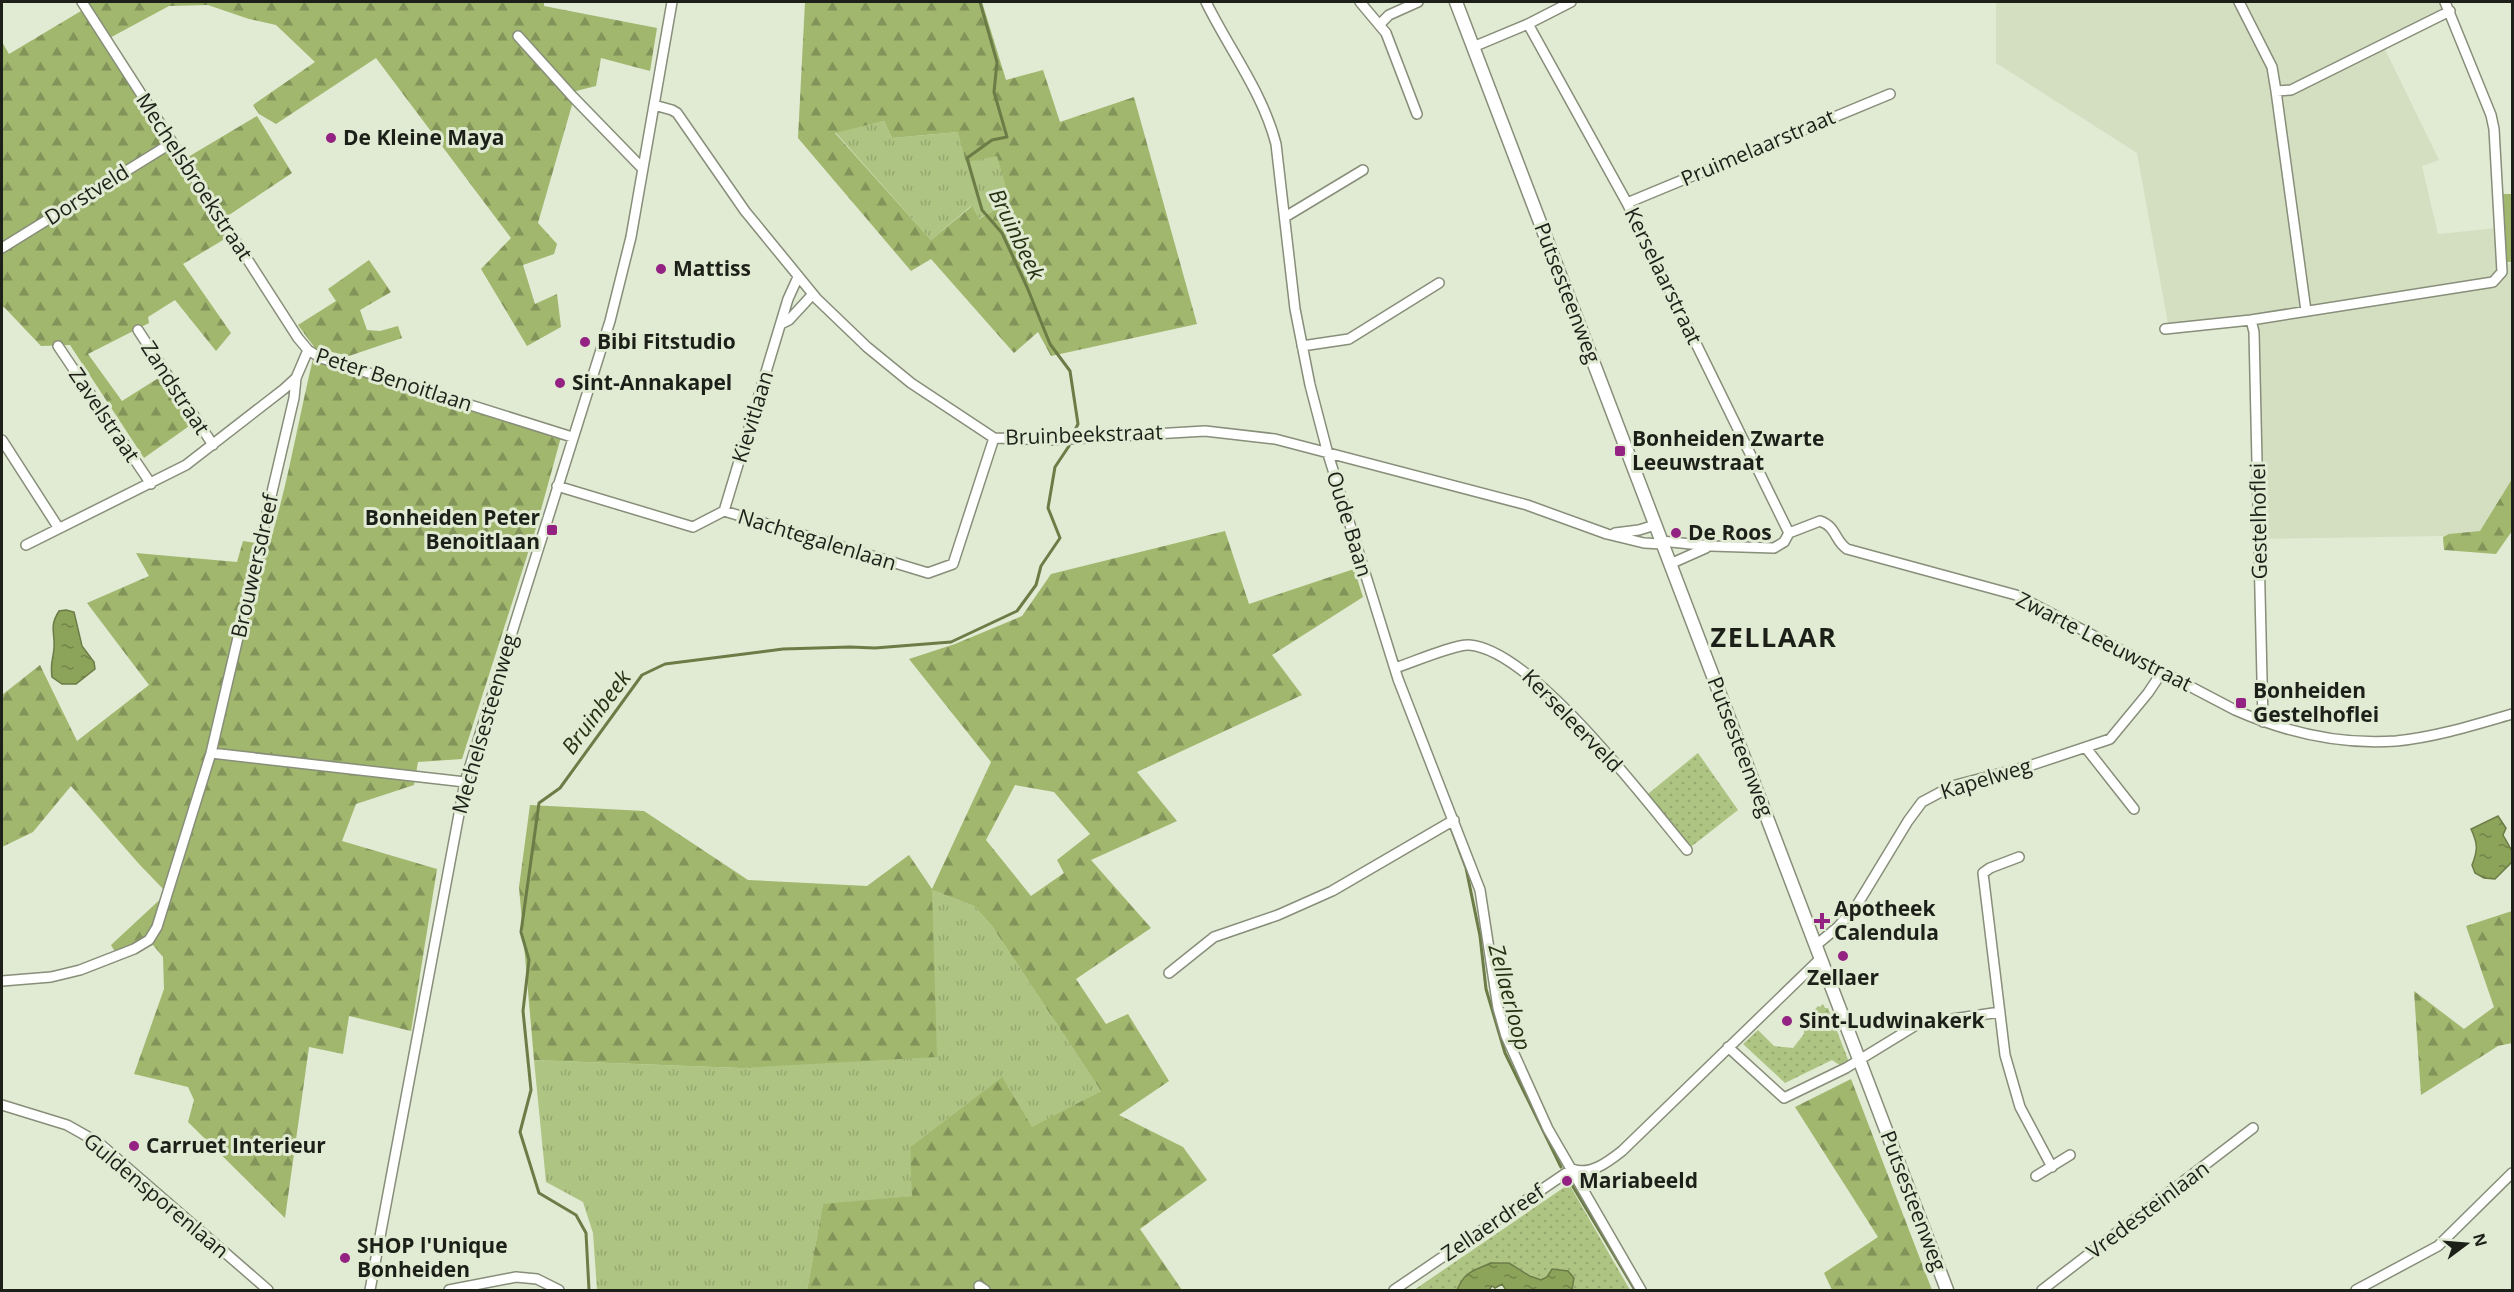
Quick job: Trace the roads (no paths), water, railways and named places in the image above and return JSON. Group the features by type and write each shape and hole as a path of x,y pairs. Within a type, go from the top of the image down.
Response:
{"main road":[{"name":"Putsesteenweg","path":"1456,2 1947,1290"}],"street":[{"name":"Mechelsbroekstraat","path":"82,2 174,148 308,350"},
{"name":"Mechelsesteenweg","path":"370,1290 465,782 625,266 672,2"},
{"name":"Oude Baan","path":"1206,2 1273,131 1302,346 1328,454 1395,668 1480,890 1498,1008 1506,1036 1548,1128 1641,1290"},
{"path":"1360,2 1380,24 1417,114"},
{"path":"1380,24 1389,15 1418,2"},
{"path":"1473,47 1528,24 1571,2"},
{"path":"2239,2 2272,67 2306,311"},
{"path":"2165,329 2252,320 2493,282 2507,272 2491,115 2445,2"},
{"path":"2276,91 2291,90 2450,12"},
{"name":"Kerselaarstraat","path":"1528,24 1627,203 1789,533"},
{"path":"518,36 643,169"},
{"name":"Pruimelaarstraat","path":"1627,203 1890,94"},
{"name":"Bruinbeekstraat","path":"654,105 677,113 745,211 798,277 867,347 911,383 994,438 1052,440 1205,431 1275,439 1527,505 1607,534 1644,543 1662,543"},
{"name":"Dorstveld","path":"2,248 165,147 174,148"},
{"path":"1285,218 1363,170"},
{"name":"Kievitlaan","path":"724,511 788,299 798,277"},
{"path":"1302,346 1349,339 1439,284"},
{"path":"782,324 789,320 813,294"},
{"name":"Gestelhoflei","path":"2252,320 2263,722"},
{"name":"Zandstraat","path":"138,330 213,445"},
{"name":"Zavelstraat","path":"58,346 151,484"},
{"name":"Peter Benoitlaan","path":"27,545 58,527 151,484 186,465 296,378 308,350 321,358 572,437"},
{"name":"Brouwersdreef","path":"2,981 51,977 80,970 134,949 149,940 157,927 211,753 291,410 296,378"},
{"name":"Nachtegalenlaan","path":"557,486 693,527 724,511 928,573 953,564 994,438"},
{"path":"2,440 58,527"},
{"name":"Zwarte Leeuwstraat","path":"1662,543 1774,548 1784,542 1789,533 1820,521 1830,524 1841,545 1847,549 2016,595 2263,722 2317,736 2345,740 2395,741 2448,732 2512,714"},
{"name":"Bruinbeekstraat","path":"1607,534 1629,532 1655,525"},
{"name":"Zwarte Leeuwstraat","path":"1670,564 1711,546"},
{"name":"Kerseleerveld","path":"1395,668 1467,644 1485,647 1525,670 1606,754 1687,850"},
{"name":"Kapelweg","path":"1815,946 1838,927 1857,905 1922,802 1952,786 2102,743 2116,734 2162,672"},
{"path":"2086,748 2134,809"},
{"path":"211,753 465,782"},
{"path":"1169,973 1214,937 1278,915 1332,891 1454,820"},
{"path":"2019,857 1983,873 2005,1055 2020,1107 2052,1167"},
{"name":"Zellaerdreef","path":"1394,1290 1572,1169 1580,1172 1605,1165 1641,1133 1820,959"},
{"path":"1728,1047 1784,1098 1846,1068 1889,1044 1918,1024 2000,1011"},
{"name":"Guldensporenlaan","path":"2,1105 67,1125 92,1138 268,1290"},
{"name":"Vredesteinlaan","path":"2042,1290 2253,1128"},
{"path":"2036,1176 2070,1155"},
{"path":"2356,1290 2438,1246 2512,1173"},
{"path":"449,1290 516,1278 537,1279 559,1290"}],"water":[{"path":"59,611 74,612 82,646 94,662 95,669 76,684 62,684 52,677 54,621"},
{"path":"2498,816 2506,828 2503,835 2512,851 2512,862 2495,879 2484,878 2475,873 2472,865 2476,847 2471,829"},
{"path":"1491,1263 1509,1263 1541,1280 1547,1277 1552,1269 1568,1271 1574,1278 1572,1290 1506,1290 1502,1284 1495,1288 1492,1286 1489,1290 1457,1290 1467,1275"}],"waterway":[{"name":"Bruinbeek","path":"980,2 997,62 994,92 1007,137 992,140 967,158 982,210 1002,233 1050,344 1070,371 1078,424 1076,428"},
{"name":"Bruinbeek","path":"589,1290 586,1233 576,1215 539,1193 520,1132 531,1090 523,1011 529,960 521,932 539,803 560,788 642,675 665,664 783,649 875,648 951,642 1017,611 1036,585 1041,566 1060,538 1048,508 1055,467 1069,446"},
{"name":"Zellaerloop","path":"1451,828 1466,868 1480,936 1486,989 1505,1053 1561,1167"},
{"name":"Zellaerloop","path":"1569,1180 1635,1290"}],"place":[{"name":"De Kleine Maya","path":"331,138"},
{"name":"Mattiss","path":"661,269"},
{"name":"Bibi Fitstudio","path":"585,342"},
{"name":"Sint-Annakapel","path":"560,383"},
{"name":"Bonheiden Zwarte Leeuwstraat","path":"1620,451"},
{"name":"Bonheiden Peter Benoitlaan","path":"552,530"},
{"name":"De Roos","path":"1676,533"},
{"name":"Bonheiden Gestelhoflei","path":"2241,703"},
{"name":"Apotheek Calendula","path":"1822,921"},
{"name":"Zellaer","path":"1843,956"},
{"name":"Sint-Ludwinakerk","path":"1787,1021"},
{"name":"Carruet Interieur","path":"134,1146"},
{"name":"Mariabeeld","path":"1567,1181"},
{"name":"SHOP l'Unique Bonheiden","path":"345,1258"}],"district":[{"name":"ZELLAAR","path":"1774,638"}]}
